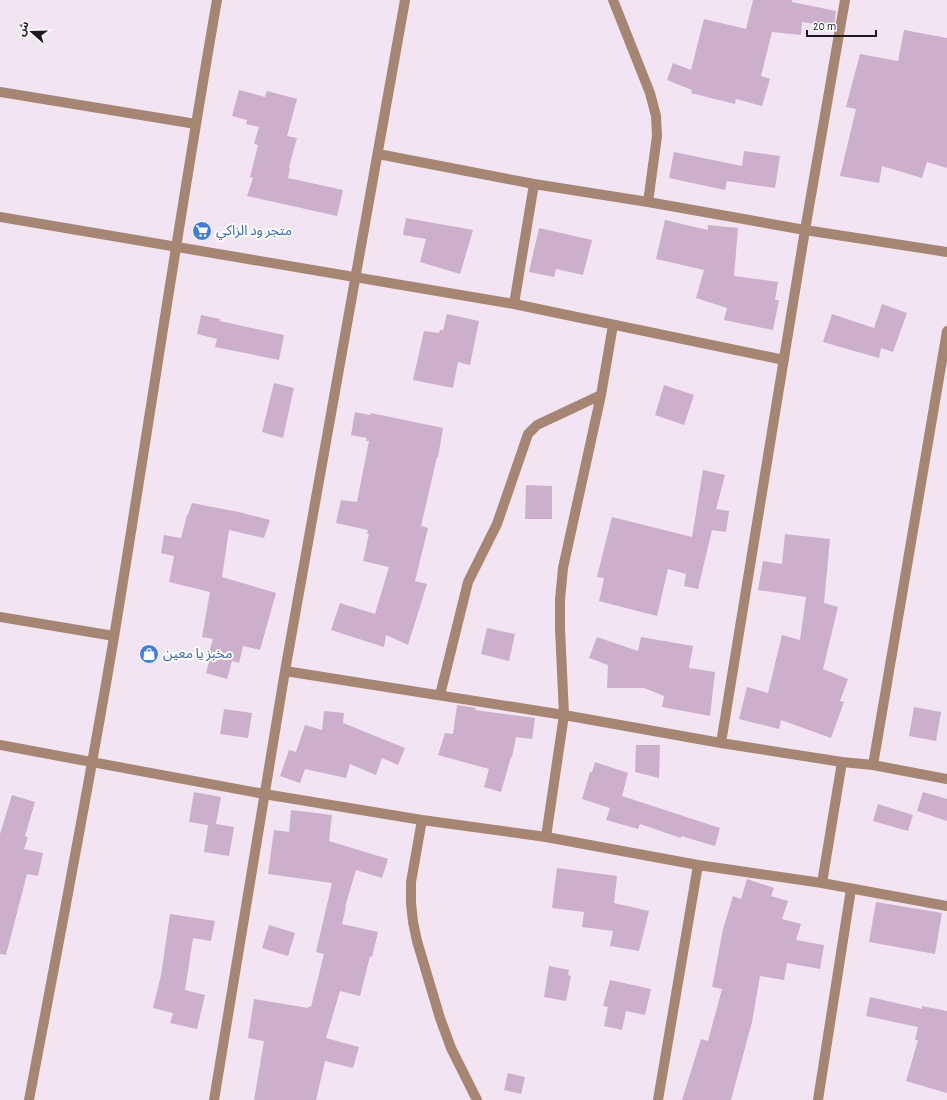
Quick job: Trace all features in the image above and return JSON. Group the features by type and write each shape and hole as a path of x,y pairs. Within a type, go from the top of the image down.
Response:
{"street":[{"path":"29,1100 114,636 175,246 217,0"},
{"path":"214,1100 285,671 378,154 404,0"},
{"path":"613,0 650,93 656,116 657,136 648,202"},
{"path":"721,743 784,360 846,0"},
{"path":"0,92 196,124"},
{"path":"378,154 534,184 947,252"},
{"path":"514,304 534,184"},
{"path":"0,217 514,304 784,360"},
{"path":"546,837 564,715 560,621 563,568 601,395 613,325"},
{"path":"873,766 943,387 947,331"},
{"path":"440,695 468,582 497,524 528,434 537,424 601,395"},
{"path":"0,617 114,636"},
{"path":"285,671 564,715 721,743 947,779"},
{"path":"0,745 264,794 422,820 546,837 698,865 822,884 947,906"},
{"path":"822,884 842,762"},
{"path":"422,820 411,882 410,903 413,922 417,941 440,1018 451,1048 477,1100"},
{"path":"658,1100 698,865"},
{"path":"818,1100 851,889"}],"building":[{"path":"753,0 792,0 792,2 836,11 834,27 802,22 801,35 772,32 761,76 770,79 762,106 736,99 735,104 691,93 692,90 667,80 673,63 691,70 704,19 746,29"},
{"path":"904,30 947,38 947,168 927,162 922,178 882,166 879,183 840,176 856,109 846,107 860,54 898,61"},
{"path":"239,90 265,97 267,91 297,99 287,136 297,138 289,167 288,178 343,190 337,216 247,196 253,178 250,177 258,145 254,144 259,127 246,124 247,120 232,116"},
{"path":"744,151 780,156 775,188 727,181 725,190 669,178 674,152 742,166"},
{"path":"406,218 473,230 460,274 420,262 426,239 403,235"},
{"path":"665,220 708,230 708,225 738,228 734,276 778,282 775,300 779,300 773,330 724,320 727,308 696,298 704,270 656,259"},
{"path":"539,228 592,240 583,275 556,269 554,277 529,272"},
{"path":"882,304 907,313 893,352 881,348 879,358 823,342 832,314 874,328"},
{"path":"447,314 479,321 470,365 458,362 453,388 413,380 424,331 439,333 440,330 443,330"},
{"path":"201,315 220,319 220,321 284,335 279,360 215,347 217,339 197,334"},
{"path":"274,383 294,388 283,438 262,432"},
{"path":"664,385 694,395 684,425 655,415"},
{"path":"355,412 370,415 371,413 443,428 438,457 421,526 428,528 415,581 427,584 408,645 386,635 384,647 331,630 340,603 375,614 389,567 363,561 369,534 367,534 368,530 336,523 341,500 357,502 369,441 366,441 367,438 351,435"},
{"path":"703,470 725,475 716,509 729,511 726,532 712,530 698,589 684,586 686,574 668,569 657,616 599,601 604,578 597,577 612,517 692,537"},
{"path":"526,485 552,486 552,519 525,519"},
{"path":"192,503 239,512 270,520 264,538 229,530 222,577 276,593 260,650 243,646 239,663 232,661 227,679 206,673 211,655 208,655 213,639 202,637 210,592 169,582 174,556 161,553 164,535 181,538"},
{"path":"785,534 830,539 824,603 838,607 823,669 848,679 840,701 844,702 831,738 781,720 779,729 739,719 747,687 768,693 782,635 800,640 806,597 758,590 763,561 782,564"},
{"path":"487,628 515,634 509,661 481,654"},
{"path":"597,637 638,651 641,637 693,646 689,668 715,672 710,716 662,707 664,696 644,688 607,688 608,665 589,658"},
{"path":"457,705 476,708 475,710 535,718 532,739 516,737 512,757 501,792 484,787 489,769 438,755 445,733 453,734"},
{"path":"914,707 941,712 936,741 909,736"},
{"path":"224,709 252,713 248,738 220,734"},
{"path":"324,711 344,713 343,723 405,748 398,765 382,758 376,775 350,764 346,778 305,769 300,783 280,776 289,750 296,752 305,725 322,730"},
{"path":"636,745 660,745 659,778 635,772"},
{"path":"595,762 628,773 622,796 720,828 715,846 681,836 681,838 640,824 638,829 606,820 610,808 582,799 590,772 592,772"},
{"path":"194,792 221,797 216,824 234,827 229,856 204,852 208,825 189,822"},
{"path":"923,792 947,799 947,821 917,811"},
{"path":"12,795 35,802 25,836 28,837 24,849 43,853 38,876 27,874 6,955 0,954 0,834"},
{"path":"878,804 913,815 908,831 873,821"},
{"path":"291,810 332,815 329,841 388,859 382,878 356,870 345,907 342,924 378,932 372,957 370,956 360,996 340,991 326,1038 359,1047 353,1068 325,1061 316,1100 254,1100 264,1041 248,1038 254,999 308,1008 309,1006 311,1007 324,954 316,952 332,883 268,874 274,830 289,832"},
{"path":"557,868 617,876 614,903 649,911 639,951 610,946 613,931 582,927 584,912 552,908"},
{"path":"747,879 774,888 771,896 788,901 782,919 801,924 796,940 824,945 820,969 787,963 784,980 760,976 752,1022 731,1100 682,1100 701,1039 708,1041 722,989 712,987 723,929 733,896 741,899"},
{"path":"876,902 942,913 935,954 869,942"},
{"path":"170,914 215,921 211,941 193,938 185,990 205,995 197,1029 170,1023 173,1013 153,1008 161,975"},
{"path":"269,925 295,933 288,956 262,948"},
{"path":"549,966 569,970 568,975 571,976 566,1001 544,997"},
{"path":"610,980 651,989 645,1015 626,1011 622,1030 604,1026 608,1007 603,1006"},
{"path":"870,997 922,1009 922,1006 947,1011 947,1093 906,1081 918,1040 915,1040 918,1027 866,1016"},
{"path":"508,1073 525,1077 521,1094 504,1090"}],"place":[{"name":"متجر ود الزاكي","path":"202,231"},
{"name":"مخبز يا معين","path":"149,654"}]}
